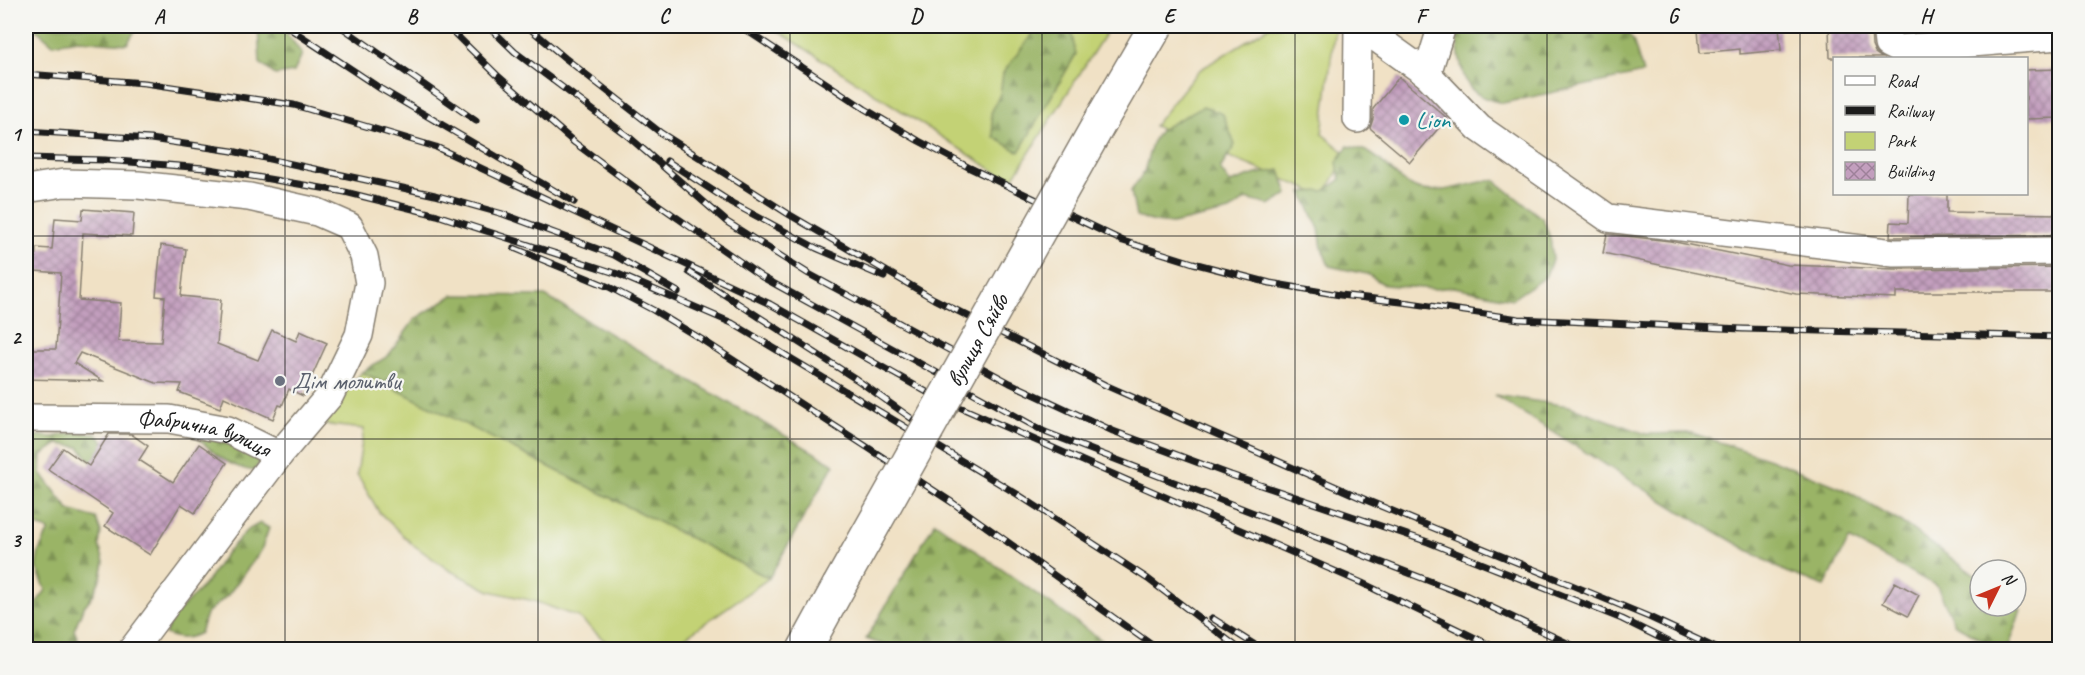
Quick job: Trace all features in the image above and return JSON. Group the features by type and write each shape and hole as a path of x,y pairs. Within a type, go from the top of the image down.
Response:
{"main road":[{"name":"вулиця Сяйво","path":"814,641 839,586 1155,27"}],"street":[{"path":"1359,26 1427,74 1479,128 1608,218 1894,253 2060,250"},
{"path":"1357,119 1359,26"},
{"path":"1427,74 1442,26"},
{"path":"1886,26 1888,44 1898,49 2060,36"},
{"path":"26,189 64,183 138,185 238,196 316,212 349,226 364,256 369,283 359,335 330,395 279,455"},
{"name":"Фабрична вулиця","path":"26,418 169,419 228,430 279,455 132,650"}],"green space":[{"path":"32,26 138,26 127,44 78,40 53,44"},
{"path":"258,26 280,29 293,41 302,54 294,72 275,75 260,63"},
{"path":"770,26 1110,26 1011,182"},
{"path":"1038,26 1070,26 1076,54 1019,152 994,137 991,113 1000,94 1003,73"},
{"path":"1270,26 1335,26 1322,134 1347,154 1324,196 1154,126 1198,71"},
{"path":"1456,26 1622,26 1633,40 1643,73 1503,103 1498,102 1476,93 1466,81"},
{"path":"1909,26 2059,26 1919,38 1910,33"},
{"path":"1203,106 1223,114 1235,145 1220,169 1230,183 1256,174 1280,170 1288,194 1269,205 1246,199 1230,211 1172,224 1136,217 1131,191 1144,172 1152,143 1160,130"},
{"path":"1348,146 1373,155 1408,185 1415,188 1444,190 1494,180 1543,219 1550,238 1553,258 1545,277 1512,299 1454,287 1434,289 1385,285 1367,274 1329,266 1322,248 1319,229 1302,192 1324,191 1340,180 1337,162"},
{"path":"453,295 545,296 834,464 769,578 362,372 388,356 415,319"},
{"path":"362,372 769,578 668,649 612,647 578,617 534,601 490,591 449,570 412,544 379,512 357,474 364,429 320,424"},
{"path":"1494,395 1569,406 1646,434 1692,433 1770,459 1844,489 1907,526 1968,570 1968,618 2018,618 2007,649 1999,649 1954,624 1937,586 1849,539 1825,586 1786,572 1678,510"},
{"path":"76,432 96,434 107,445 94,465 79,447 58,444 42,455 41,473 69,510 96,518 101,532 99,545 104,562 101,577 93,595 83,608 74,630 82,649 26,649 26,607 34,606 46,590 36,567 39,551 49,530 26,523 26,435 53,437"},
{"path":"194,434 265,451 255,471 246,469 229,463"},
{"path":"935,522 1114,649 900,650 866,639"},
{"path":"260,523 269,528 261,551 228,595 206,614 200,633 182,638 165,634 173,617 206,583 224,556 246,531"}],"building":[{"path":"1779,26 1781,50 1740,54 1740,49 1700,53 1698,30"},
{"path":"1829,26 1871,26 1872,46 1875,53 1881,57 1830,58"},
{"path":"2060,69 2060,118 2028,119 2028,70"},
{"name":"Lion","path":"1399,77 1447,118 1410,162 1370,128 1373,109"},
{"path":"1909,195 1947,195 1947,212 2060,214 2060,235 1890,237 1891,222 1908,223"},
{"path":"83,209 134,213 132,236 83,233 79,300 121,303 118,341 161,342 165,297 156,296 161,245 186,249 181,296 221,300 217,344 258,360 272,330 296,341 300,331 327,343 303,396 289,389 282,406 279,405 273,419 224,397 220,408 179,392 182,384 156,383 80,353 74,363 103,381 26,379 26,349 56,349 61,273 35,271 36,248 52,249 55,218 82,220"},
{"path":"1607,234 1670,241 1788,265 1894,269 2060,267 2060,292 1896,292 1896,298 1796,294 1603,253"},
{"path":"109,434 131,434 148,446 139,460 173,482 199,444 227,463 195,513 181,504 150,555 105,526 113,513 48,469 63,448 89,466"},
{"path":"1895,582 1919,595 1908,616 1883,603"}],"railway":[{"path":"286,26 381,89 574,202"},
{"path":"340,26 476,121"},
{"path":"447,26 499,77 575,143 762,277 1045,432 1463,594 1582,650"},
{"path":"488,26 515,52 629,137 727,222 809,274 1010,383 1113,431 1231,475 1428,542 1622,619 1685,650"},
{"path":"527,26 661,133 790,215 934,299 1105,385 1366,500 1649,617 1720,650"},
{"path":"740,26 865,109 970,168 1123,241 1193,263 1270,283 1340,295 1519,319 1743,329 2060,337"},
{"path":"26,74 145,83 294,105 436,147 770,304 932,395 1362,583 1500,650"},
{"path":"26,131 151,139 232,151 435,195 503,214 614,255 678,292"},
{"path":"26,158 105,160 204,168 345,192 437,215 618,274 732,323 1017,494 1148,579 1241,650"},
{"path":"667,161 732,203 816,248 884,277"},
{"path":"514,248 609,287 701,339 953,503 1159,650"},
{"path":"689,272 856,379 939,438"},
{"path":"1212,618 1263,650"}],"place":[{"name":"Lion","path":"1404,120"},
{"name":"Дім молитви","path":"280,381"}]}
